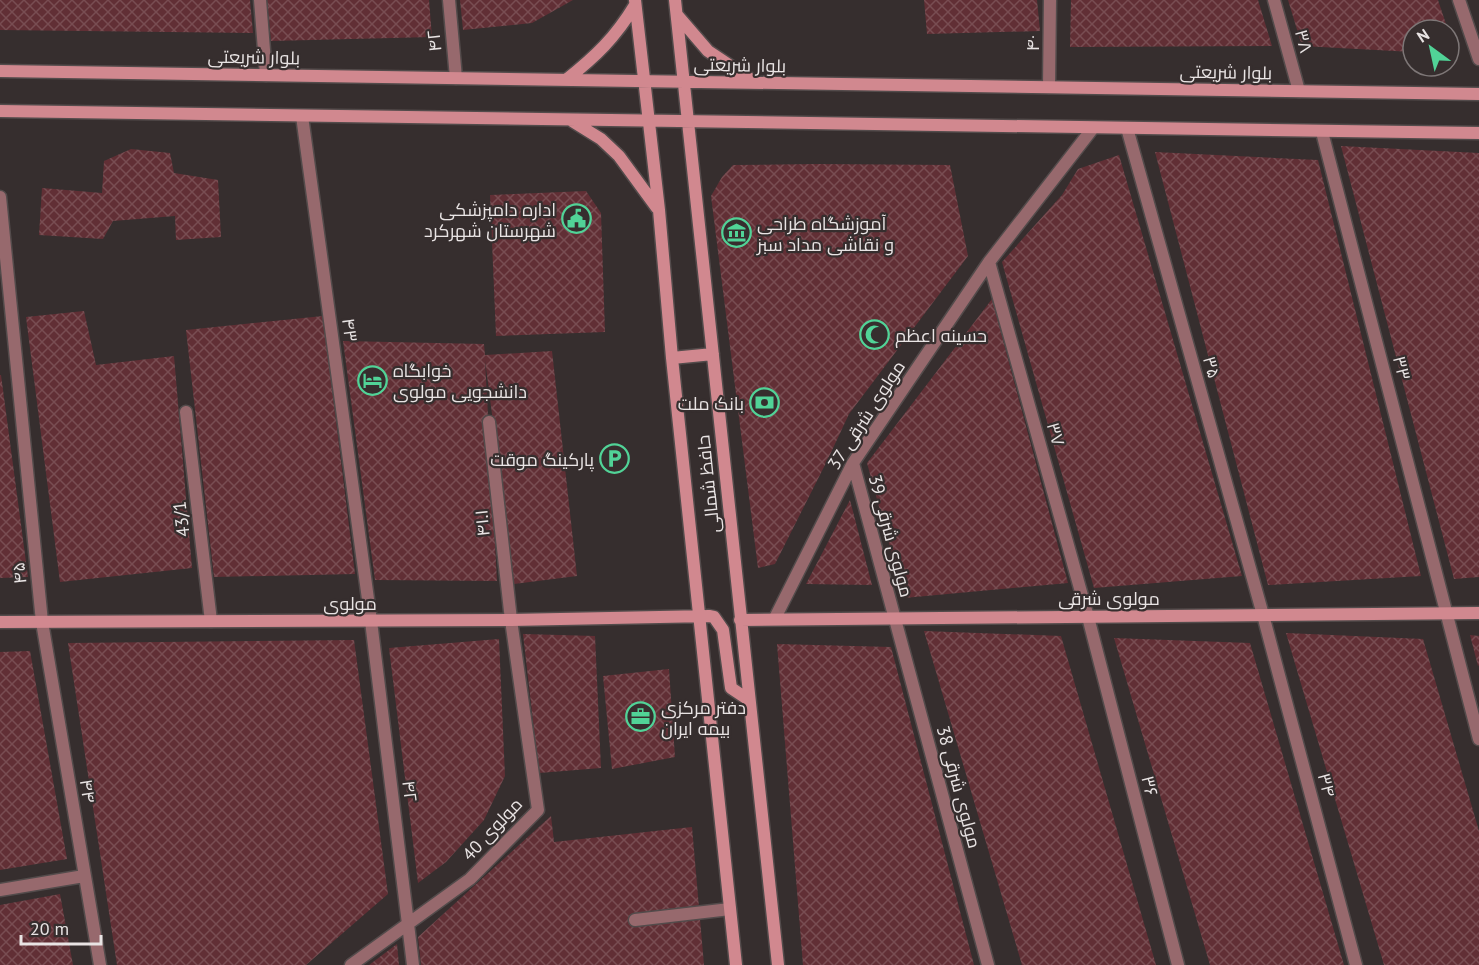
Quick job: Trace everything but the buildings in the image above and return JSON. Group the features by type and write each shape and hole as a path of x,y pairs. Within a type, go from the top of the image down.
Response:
{"main road":[{"name":"حافظ شمالی","path":"675,0 778,965"},
{"name":"حافظ شمالی","path":"635,3 659,210 672,358 736,965"},
{"path":"567,80 598,54 621,29 635,3"},
{"path":"677,15 708,51 757,83"},
{"name":"بلوار شریعتی","path":"0,71 1479,93"},
{"path":"0,111 1479,134"},
{"path":"571,120 601,139 619,156 659,210"},
{"path":"672,358 713,354"},
{"name":"مولوی شرقی","path":"740,620 1479,614"},
{"path":"700,616 714,617 720,623 731,688 749,700"},
{"name":"مولوی","path":"0,622 511,620 700,616"}],"street":[{"path":"260,0 267,75"},
{"name":"۴۲","path":"448,0 456,78"},
{"name":"۴۰","path":"1049,87 1050,0"},
{"name":"۳۸","path":"1274,0 1299,91"},
{"path":"1459,0 1479,59"},
{"name":"۴۳","path":"302,116 371,621"},
{"name":"مولوی شرقی 37","path":"775,618 853,463 989,262 1093,128"},
{"name":"۳۵","path":"1127,128 1263,615"},
{"name":"۳۳","path":"1323,132 1479,739"},
{"name":"۴۵","path":"0,197 42,622"},
{"name":"۳۷","path":"989,262 1088,617"},
{"name":"43/1","path":"186,412 212,621"},
{"name":"۴۱.۱","path":"489,422 511,620"},
{"name":"مولوی شرقی 39","path":"853,463 895,618"},
{"name":"۳۴","path":"1263,615 1356,965"},
{"name":"۳۶","path":"1088,617 1178,965"},
{"name":"مولوی شرقی 38","path":"895,618 988,965"},
{"name":"مولوی 40","path":"351,965 470,879 538,810 511,620"},
{"name":"۴۲","path":"371,621 412,965"},
{"name":"۴۴","path":"42,622 100,965"},
{"path":"0,890 84,876"},
{"path":"635,920 730,909"}],"place":[{"name":"اداره دامپزشکی شهرستان شهرکرد","path":"577,219"},
{"name":"آموزشگاه طراحی و نقاشی مداد سبز","path":"736,233"},
{"name":"حسینه اعظم","path":"874,335"},
{"name":"خوابگاه دانشجویی مولوی","path":"372,380"},
{"name":"بانک ملت","path":"765,403"},
{"name":"پارکینگ موقت","path":"615,459"},
{"name":"دفتر مرکزی بیمه ایران","path":"640,717"}]}
